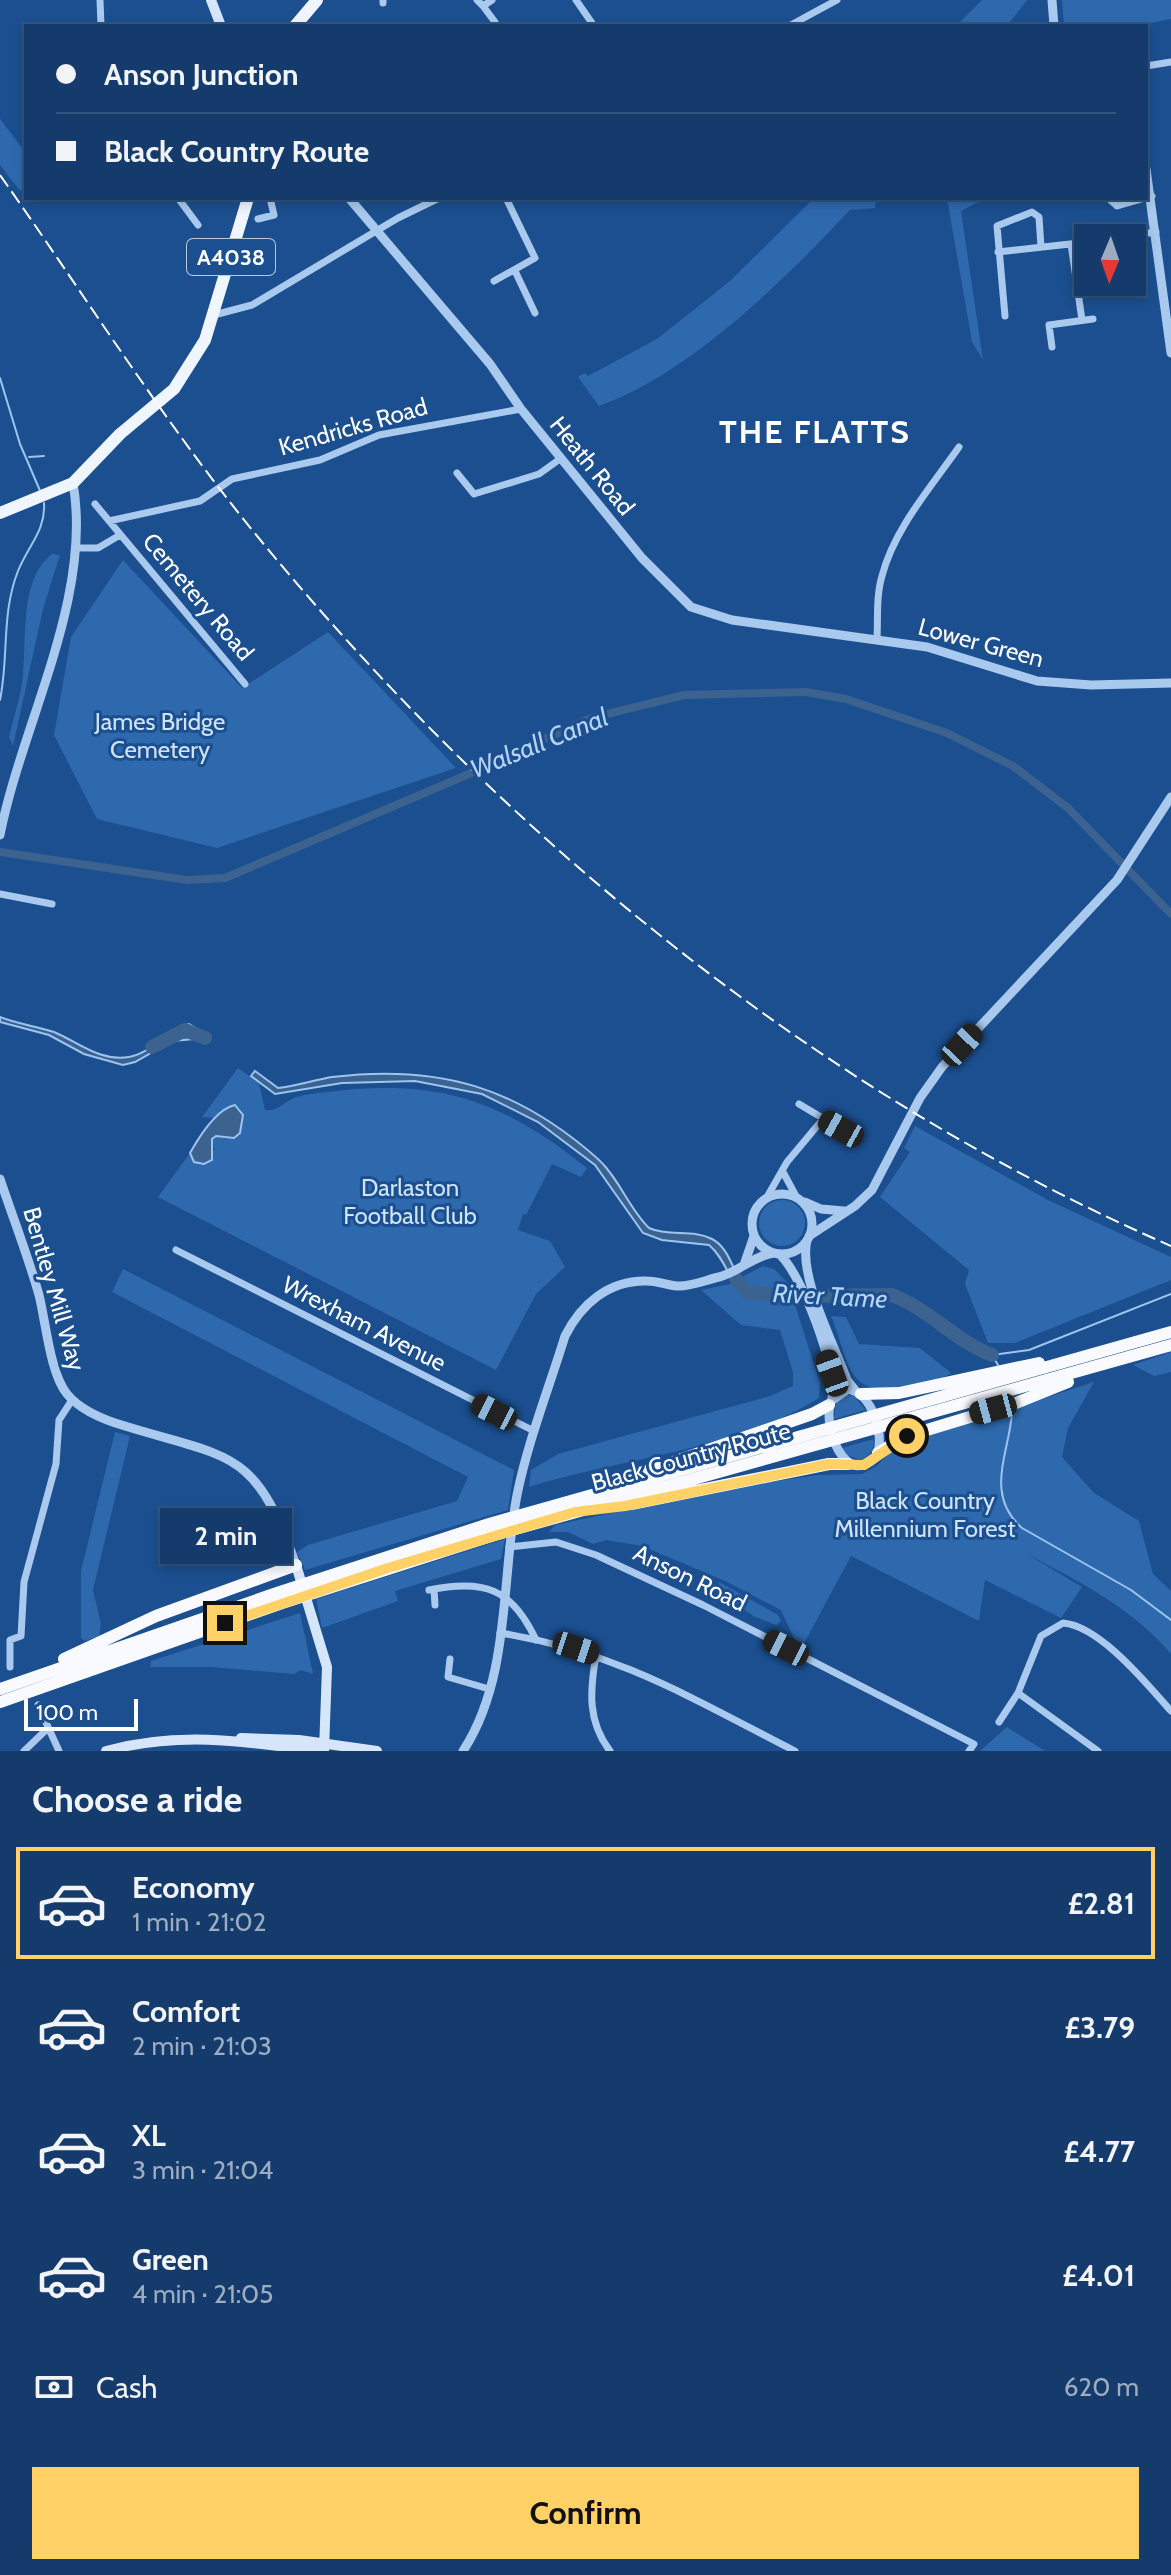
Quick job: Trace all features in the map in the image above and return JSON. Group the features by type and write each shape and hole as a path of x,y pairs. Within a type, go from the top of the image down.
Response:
{"highway":[{"name":"Black Country Route","path":"4,1687 379,1559 542,1509 1171,1332"},
{"name":"Black Country Route","path":"0,1702 375,1572 575,1512 1171,1345"},
{"path":"859,1392 899,1393 1106,1351"},
{"path":"878,1453 907,1436 1016,1403 1141,1353"},
{"path":"542,1509 812,1414 830,1403"},
{"path":"575,1512 625,1506 829,1464 848,1464"},
{"path":"4,1687 156,1616 297,1568"}],"main road":[{"path":"211,0 220,24"},
{"path":"297,24 317,0"},
{"name":"A4038","path":"0,513 73,483 143,413 174,389 195,359 214,315 247,200"},
{"name":"Bentley Mill Way","path":"297,1568 327,1667 325,1747"},
{"path":"106,1751 172,1737 377,1751"},
{"path":"231,1739 316,1751"}],"street":[{"path":"100,0 101,24"},
{"path":"492,0 480,3 495,22"},
{"path":"576,0 593,24"},
{"path":"793,24 837,0"},
{"path":"1052,0 1054,24"},
{"path":"1148,66 1171,62"},
{"path":"1148,178 1171,353"},
{"path":"1148,197 1152,196"},
{"path":"179,200 198,225"},
{"path":"258,219 274,215 267,200"},
{"name":"Heath Road","path":"351,200 490,364 560,459 657,575 691,607 722,618 877,639"},
{"path":"214,315 252,305 435,200"},
{"path":"494,281 535,258 507,200"},
{"path":"1110,200 1117,206 1138,200"},
{"path":"1005,316 997,226 1032,212 1039,217 1041,247"},
{"path":"1146,233 1156,232"},
{"path":"1071,244 1082,320"},
{"path":"998,252 1074,244"},
{"path":"515,271 535,313"},
{"path":"1052,347 1049,325 1093,319"},
{"name":"Kendricks Road","path":"109,521 207,498 228,482 320,460 379,435 521,409"},
{"path":"877,639 879,590 890,553 914,511 959,447"},
{"path":"457,473 474,494 539,474 560,459"},
{"path":"0,835 65,609 75,548 73,483"},
{"name":"Cemetery Road","path":"95,504 245,684"},
{"name":"Cemetery Road","path":"75,548 98,548 120,535"},
{"name":"Lower Green","path":"877,639 947,652 1037,681 1091,685 1171,683"},
{"path":"463,1751 475,1733 489,1689 500,1633 509,1544 534,1431 565,1336 575,1317 589,1302 626,1283 643,1281 678,1286 726,1275 776,1253 795,1250 872,1190 905,1124 942,1067 1117,880 1133,860 1171,797"},
{"path":"0,894 52,904"},
{"path":"799,1104 841,1129"},
{"path":"743,1266 754,1236 753,1215 823,1119"},
{"path":"754,1236 791,1266 799,1284 832,1373 830,1421 837,1449 848,1464 868,1463 878,1453 879,1437 871,1410 847,1380 812,1284 805,1261 810,1213 783,1170"},
{"name":"Bentley Mill Way","path":"0,1179 38,1294 58,1379 72,1400 102,1419 202,1447 243,1468 269,1500 297,1568"},
{"path":"767,1197 780,1194 798,1198 821,1209 848,1210"},
{"name":"Wrexham Avenue","path":"176,1250 534,1431"},
{"path":"830,1403 843,1391 859,1392"},
{"path":"10,1667 10,1640 21,1636 24,1582 56,1464 59,1420 72,1400"},
{"name":"Anson Road","path":"509,1544 556,1542 596,1555 703,1605 972,1748"},
{"path":"435,1605 432,1590 457,1584 503,1593 525,1616 536,1640"},
{"path":"999,1722 1018,1693 1041,1636 1056,1624 1071,1624 1088,1631 1127,1665 1171,1711"},
{"path":"500,1633 596,1655 633,1668 795,1751"},
{"path":"596,1655 589,1693 592,1713 610,1751"},
{"path":"450,1659 448,1677 489,1689"},
{"path":"1018,1693 1098,1751"},
{"path":"38,1705 46,1730 59,1751"},
{"path":"24,1751 46,1730"}],"green space":[{"path":"982,0 1027,0 1009,24 958,24"},
{"path":"1062,0 1171,0 1171,19 1145,24 1064,24"},
{"path":"0,119 24,150 24,189 20,191 0,165"},
{"path":"812,200 876,200 875,208 850,210 766,294 701,348 667,372 599,406 578,377 585,373 588,376 657,339 730,281"},
{"path":"947,200 982,200 961,211 983,360 972,342"},
{"path":"52,554 60,555 43,609 13,746 9,737 22,683 29,594 41,565"},
{"name":"James Bridge Cemetery","path":"123,560 242,688 328,632 456,768 217,848 97,819 54,735 71,637"},
{"name":"Darlaston Football Club","path":"238,1068 259,1083 265,1110 305,1095 367,1088 402,1088 467,1099 526,1125 587,1168 581,1177 552,1164 526,1215 523,1214 518,1230 550,1241 565,1267 536,1294 496,1370 158,1197 190,1153 194,1162 214,1150 212,1139 216,1136 227,1139 221,1110 216,1118 202,1117"},
{"path":"915,1126 1048,1200 1171,1257 1171,1280 1015,1343 988,1343 965,1284 969,1270 880,1197 910,1152 904,1148"},
{"path":"782,1200 798,1207 805,1223 798,1239 782,1246 766,1239 759,1223 766,1207"},
{"path":"763,1266 774,1269 788,1283 820,1383 819,1398 787,1416 752,1430 529,1487 531,1470 558,1454 770,1396 793,1386 793,1372 780,1330 741,1325 701,1290 735,1283 740,1291 745,1286 740,1278"},
{"path":"123,1269 514,1470 508,1510 305,1570 297,1552 308,1545 457,1501 468,1477 112,1292"},
{"path":"831,1316 846,1317 859,1344 920,1348 951,1373 931,1381 888,1388 873,1388 862,1383 848,1364"},
{"path":"1171,1352 1171,1372 1154,1376 1133,1365"},
{"name":"Black Country Millennium Forest","path":"1094,1382 1068,1428 1062,1457 1094,1493 1139,1521 1153,1574 1171,1591 1171,1654 1122,1609 1027,1554 1082,1587 1061,1618 985,1580 979,1621 851,1556 800,1651 781,1610 725,1581 642,1546 606,1540 593,1544 568,1532 549,1532 555,1525 724,1489 818,1475 862,1474 877,1466 896,1446"},
{"path":"846,1395 854,1396 866,1410 834,1419 836,1401"},
{"path":"115,1432 130,1436 93,1590 101,1624 99,1636 85,1641 81,1638 81,1571"},
{"path":"874,1439 873,1451 862,1460 846,1455 842,1448"},
{"path":"505,1539 501,1559 395,1591 398,1601 322,1628 316,1599"},
{"path":"719,1582 778,1615 781,1621 776,1625 753,1616 717,1589"},
{"path":"300,1613 313,1674 301,1670 294,1674 211,1667 150,1667 151,1661"},
{"path":"1007,1727 1045,1751 980,1751"}],"shaded area":[{"path":"0,1017 54,1032 99,1054 118,1058 137,1055 189,1024 207,1035 205,1038 172,1041 135,1062 123,1065 84,1054 49,1035 0,1022"},
{"path":"255,1071 278,1088 332,1077 407,1074 475,1086 506,1098 568,1134 598,1159 649,1228 705,1236 719,1244 739,1279 750,1289 746,1296 740,1291 720,1257 709,1245 662,1240 643,1233 595,1165 538,1122 482,1094 415,1081 342,1083 275,1094 251,1076"},
{"path":"235,1105 243,1115 240,1133 234,1138 216,1136 212,1139 212,1160 204,1164 194,1162 190,1153 203,1132 221,1112"}],"waterway":[{"path":"0,378 20,444 41,493"},
{"path":"29,457 44,456"},
{"path":"0,700 9,603 18,571 42,522 44,503"},
{"name":"Walsall Canal","path":"0,852 187,880 225,878 591,718 684,695 806,692 846,699 947,733 1013,766 1068,808 1171,914"},
{"name":"River Tame","path":"152,1047 185,1030 205,1038"},
{"name":"River Tame","path":"736,1279 747,1292 793,1296 892,1295 992,1355"},
{"path":"998,1365 992,1355 1029,1350 1171,1294"},
{"name":"River Tame","path":"1012,1413 1001,1487 1011,1515 1022,1528 1131,1590 1171,1620"}],"railway":[{"path":"0,175 155,400 253,531 348,642 450,748 557,849 670,943 788,1031 911,1111 1039,1183 1171,1246"}],"district":[{"name":"THE FLATTS","path":"815,432"}],"route":[{"path":"225,1623 388,1568 575,1512 625,1506 829,1464 864,1465 889,1444 907,1436"}]}
